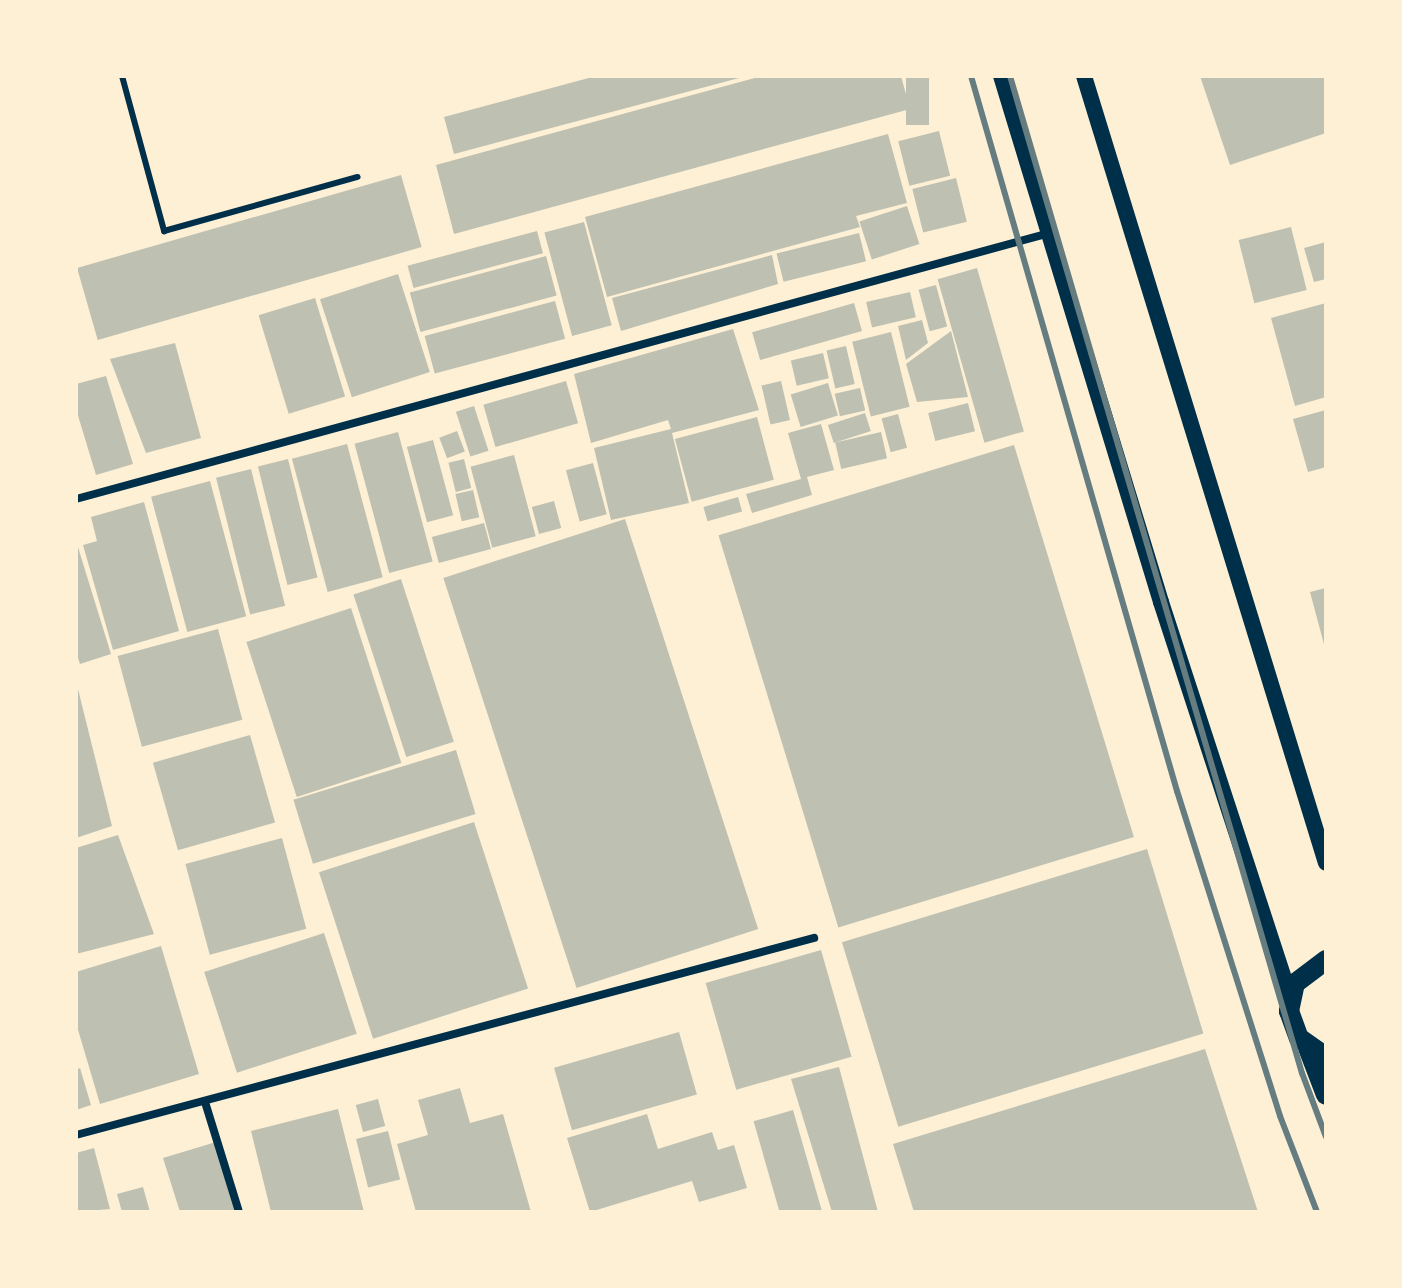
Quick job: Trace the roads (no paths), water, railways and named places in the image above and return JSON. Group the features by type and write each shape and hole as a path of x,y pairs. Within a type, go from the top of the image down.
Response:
{"main road":[{"path":"1001,76 1046,234 1290,997 1292,1025 1317,1053 1326,1095"},
{"path":"1084,76 1300,791 1326,863"},
{"path":"1290,997 1305,971 1326,960"}],"street":[{"path":"76,499 1046,234"},
{"path":"76,1135 814,938"},
{"path":"205,1102 239,1212"}],"lane":[{"path":"122,76 164,231 358,177"}],"railway":[{"path":"971,76 1177,791 1280,1116 1317,1212"},
{"path":"1010,76 1302,1073 1326,1137"}]}
